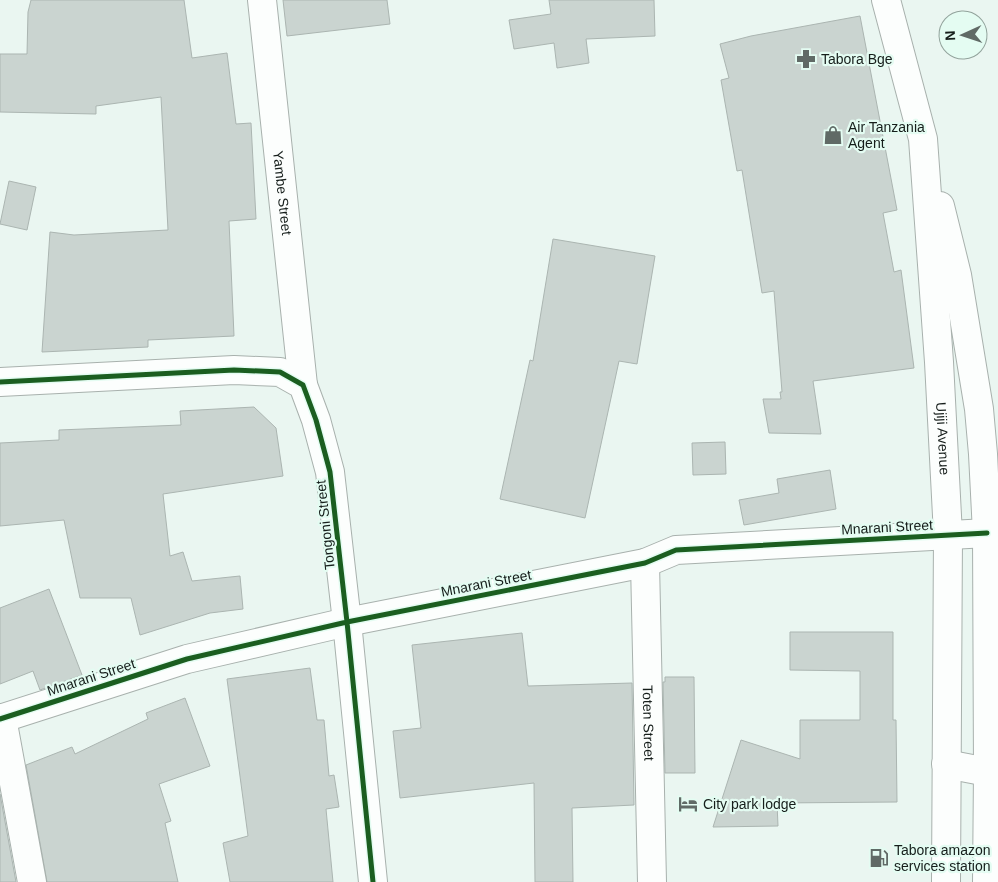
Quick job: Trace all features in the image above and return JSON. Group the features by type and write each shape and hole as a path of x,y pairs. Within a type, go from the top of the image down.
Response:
{"main road":[{"name":"Yambe Street","path":"262,0 303,386"},
{"name":"Ujiji Avenue","path":"886,0 923,139 939,362 948,535 946,882"},
{"path":"923,139 957,275 979,409 987,533 993,772 987,882"},
{"path":"0,382 234,370 280,372 303,386"},
{"name":"Tongoni Street","path":"303,386 316,420 330,472 373,882"},
{"name":"Mnarani Street","path":"1,718 187,658 347,622 645,563 676,550 987,533"},
{"name":"Toten Street","path":"645,563 652,882"},
{"path":"1,718 32,882"},
{"path":"946,764 993,772"}],"building":[{"path":"31,0 184,0 192,58 227,53 236,124 251,123 256,219 229,221 234,336 148,340 148,347 42,352 50,232 74,235 168,230 161,97 96,106 96,114 0,112 0,54 27,54 28,12"},
{"path":"283,0 387,0 390,24 287,36"},
{"path":"549,0 654,0 655,36 586,39 589,63 557,68 554,43 514,49 509,20 551,14"},
{"path":"860,16 897,210 883,213 894,272 901,270 914,368 813,381 821,434 769,433 763,399 781,399 780,392 782,392 774,291 762,293 742,170 737,171 721,80 729,78 720,44 751,36"},
{"path":"9,181 36,187 27,230 0,224"},
{"path":"553,239 655,256 637,364 619,361 585,518 500,499 530,360 533,361"},
{"path":"254,407 276,428 283,476 163,494 170,556 183,552 192,581 240,576 243,609 210,613 140,635 131,598 80,598 64,520 0,526 0,443 59,440 59,430 181,425 180,411"},
{"path":"725,442 726,474 693,475 692,443"},
{"path":"830,470 836,509 744,525 739,500 779,493 777,479"},
{"path":"49,589 82,675 40,690 33,671 0,684 0,608"},
{"path":"790,632 893,632 893,720 896,720 897,802 777,803 778,826 713,827 741,740 800,759 800,720 860,720 860,671 790,670"},
{"path":"522,633 528,686 632,683 634,805 572,808 573,882 535,882 534,783 400,798 393,731 421,728 412,645"},
{"path":"310,668 317,720 324,720 329,776 334,775 339,807 326,809 333,882 230,882 223,843 248,836 227,679"},
{"path":"665,677 694,677 695,773 665,773 663,682 665,682"},
{"path":"185,698 210,766 159,784 171,821 165,823 178,882 47,882 26,765 72,747 75,754 148,719 146,713"},
{"path":"0,794 16,882 0,882"}],"cycle path":[{"path":"0,382 234,370 280,372 303,385 316,420 330,472 373,882"},
{"path":"0,719 187,659 347,622 645,563 676,550 987,533"}],"place":[{"name":"Tabora Bge","path":"806,59"},
{"name":"Air Tanzania Agent","path":"833,135"},
{"name":"City park lodge","path":"688,804"},
{"name":"Tabora amazon services station","path":"879,858"}]}
